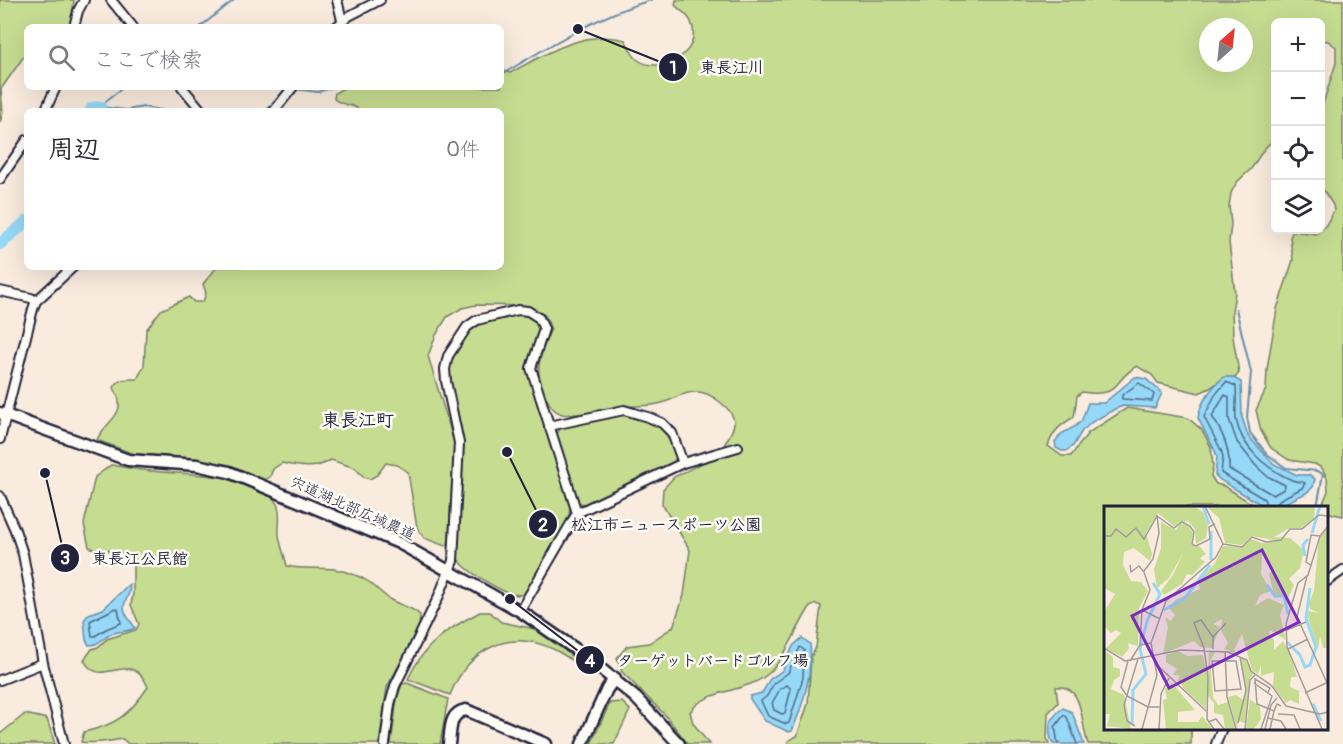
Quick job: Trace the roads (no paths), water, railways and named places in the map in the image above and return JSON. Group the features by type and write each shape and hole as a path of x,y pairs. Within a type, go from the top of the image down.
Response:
{"street":[{"path":"75,24 84,0"},
{"path":"111,0 131,24"},
{"path":"337,0 342,20"},
{"path":"339,24 380,0"},
{"path":"46,108 55,90"},
{"path":"184,90 200,108"},
{"path":"276,108 291,90"},
{"path":"0,179 24,144"},
{"path":"0,439 3,414 33,309 36,302 70,270"},
{"path":"0,291 31,298 36,302"},
{"path":"385,744 390,704 395,686 438,598 453,561 459,443 445,369 448,356 467,327 477,320 518,310 528,311 539,318 544,329 531,368 577,513"},
{"path":"549,426 624,410 662,423 672,433 683,463"},
{"name":"宍道湖北部広域農道","path":"3,414 128,460 197,465 229,472 376,531 520,611 615,678 679,744"},
{"path":"520,611 577,513 683,463 738,447"},
{"path":"0,496 15,530 22,554 43,663 64,744"},
{"path":"1328,581 1343,570"},
{"path":"0,680 43,663"},
{"path":"582,744 615,678"},
{"path":"448,744 453,718 460,711 466,710 546,744"},
{"path":"1216,744 1222,729"}],"water":[{"path":"1135,377 1146,379 1162,393 1155,408 1123,406 1115,409 1092,422 1082,431 1073,446 1066,451 1056,448 1055,442 1061,434 1082,420 1088,403 1104,403"},
{"path":"1224,377 1232,377 1241,382 1242,417 1248,436 1274,464 1297,475 1310,475 1315,479 1313,487 1306,493 1279,506 1263,506 1215,475 1217,457 1198,418 1201,406 1215,385"},
{"path":"129,584 130,590 124,610 135,628 114,633 89,645 86,640 84,620 89,614 103,609"},
{"path":"802,638 810,644 809,677 800,711 792,731 789,732 765,721 750,696 762,693 770,679 783,670 793,646"},
{"path":"1063,708 1072,712 1084,744 1053,744 1050,724"}],"waterway":[{"path":"204,24 234,0"},
{"path":"504,72 594,22 651,0"},
{"path":"102,107 120,90"},
{"path":"269,108 285,90"},
{"path":"303,90 318,92 324,90"},
{"path":"101,107 109,108"},
{"path":"92,108 101,107"},
{"path":"138,108 149,108"},
{"path":"0,244 24,224"},
{"path":"1236,309 1251,372 1247,417 1250,433 1267,454 1286,468 1317,471 1323,474 1317,506"}],"place":[{"name":"東長江川","path":"578,29"},
{"name":"松江市ニュースポーツ公園","path":"507,452"},
{"name":"東長江公民館","path":"45,473"},
{"name":"ターゲットバードゴルフ場","path":"510,599"}],"district":[{"name":"東長江町","path":"358,420"}]}
